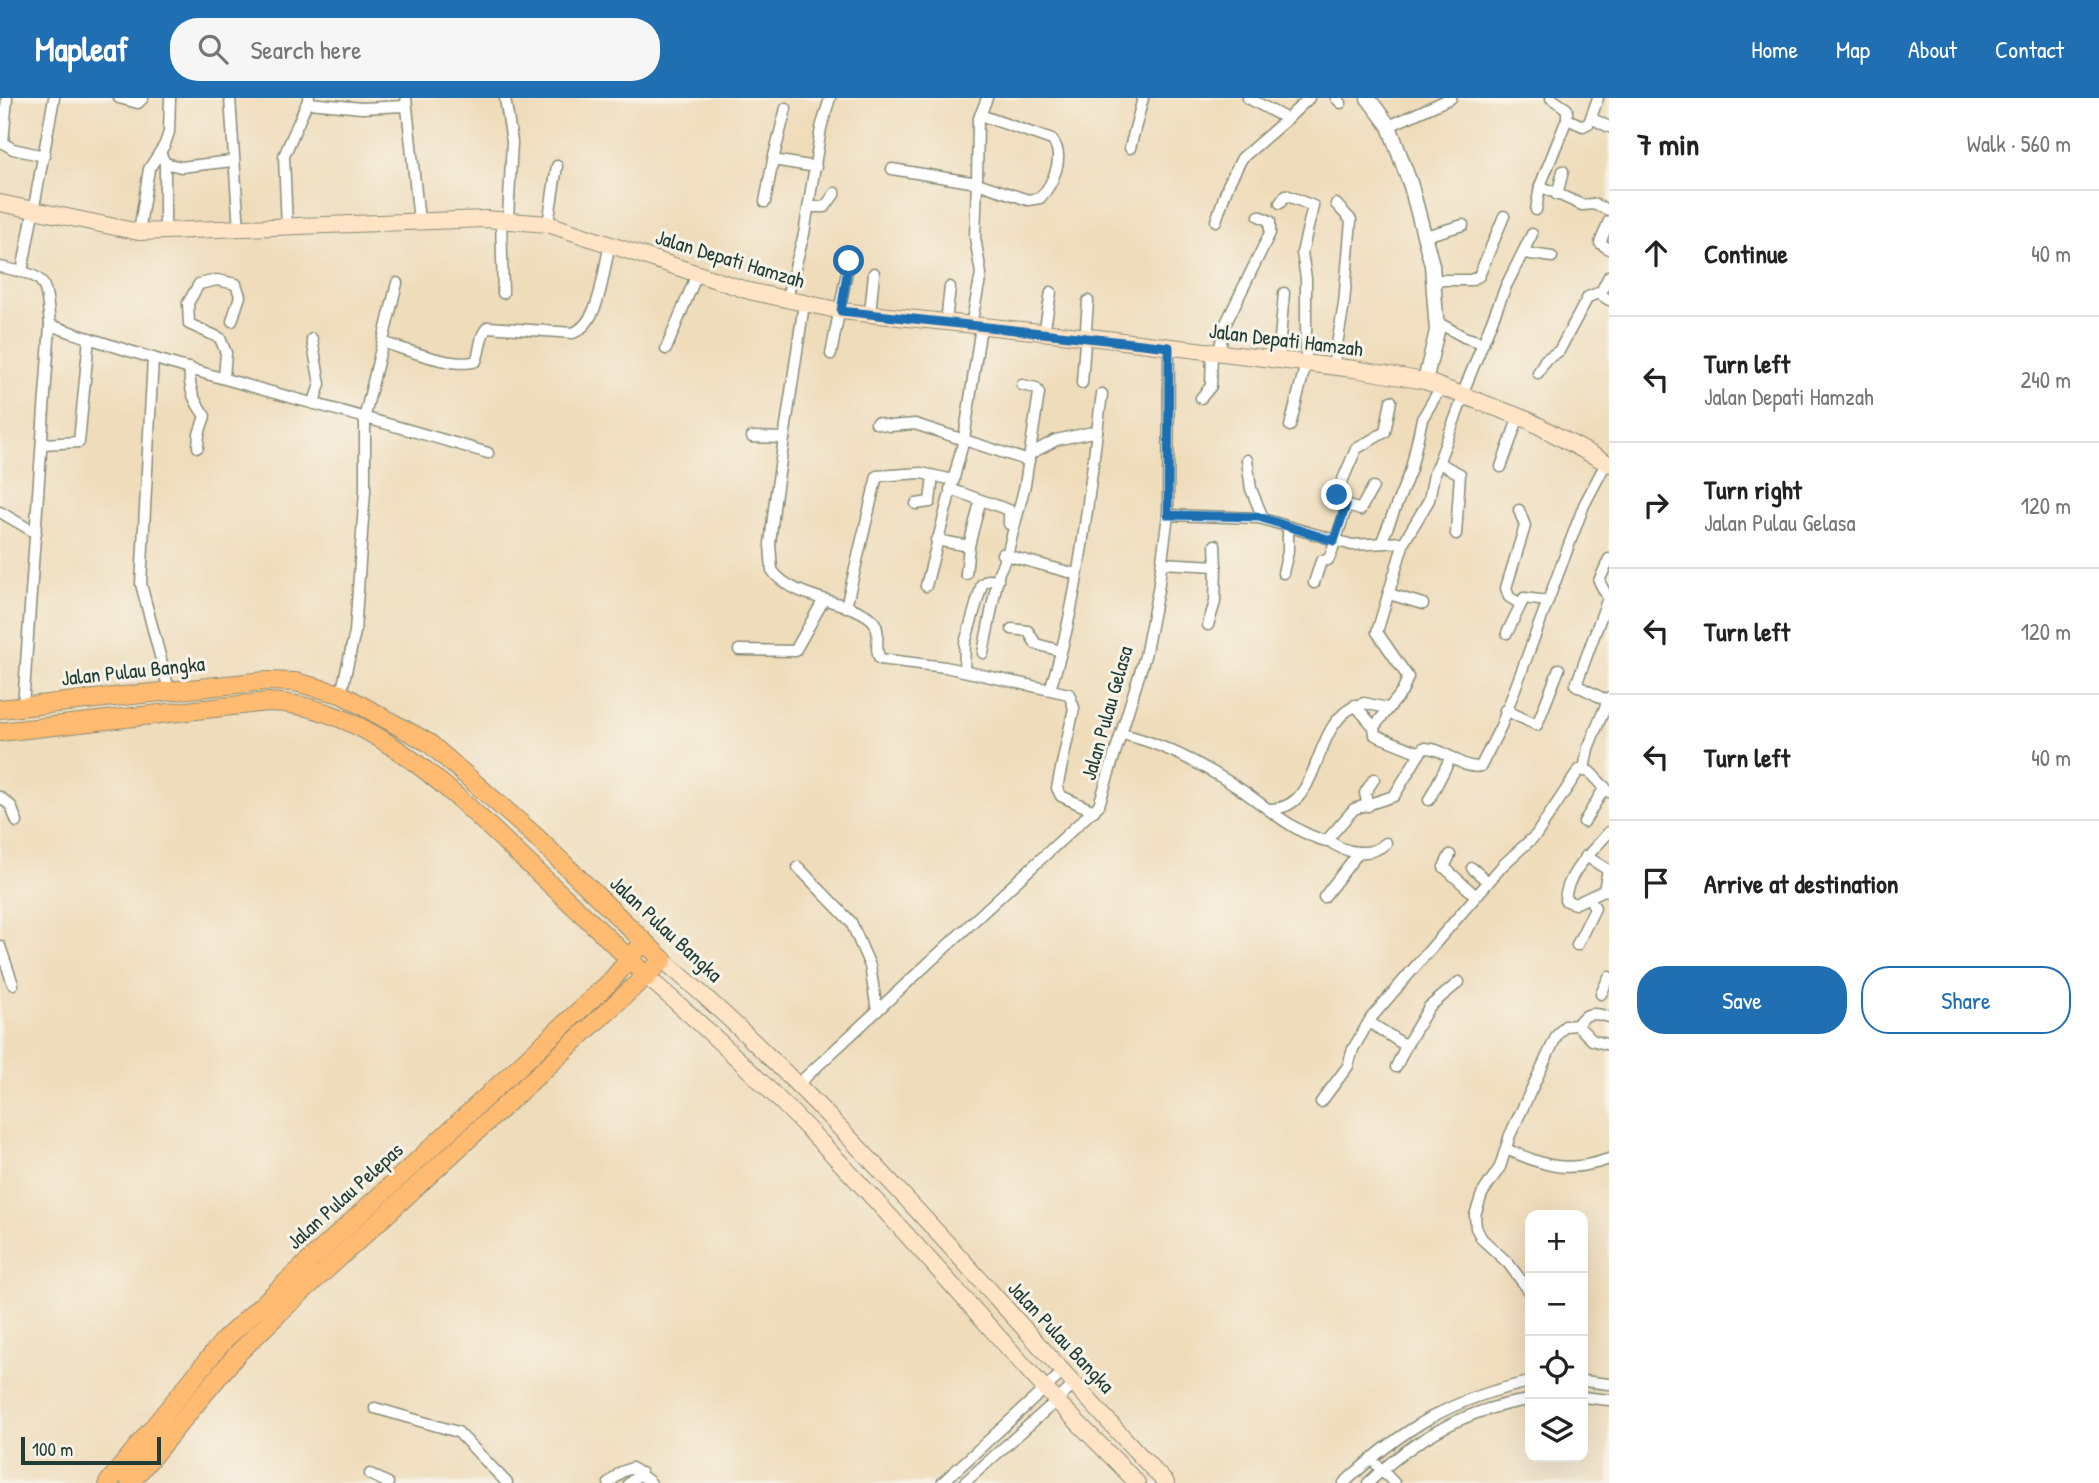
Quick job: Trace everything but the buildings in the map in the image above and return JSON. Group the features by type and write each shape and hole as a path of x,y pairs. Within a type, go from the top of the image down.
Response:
{"highway":[{"name":"Jalan Pulau Bangka","path":"0,709 230,683 295,682 341,694 429,743 534,835 663,960"},
{"path":"59,702 62,724"},
{"path":"0,732 267,702 295,702 318,709 415,760 647,977"},
{"name":"Jalan Pulau Pelepas","path":"108,1483 225,1340 610,982 643,943"},
{"name":"Jalan Pulau Pelepas","path":"130,1483 239,1353 279,1313 663,960"}],"main road":[{"name":"Jalan Depati Hamzah","path":"0,203 139,232 287,228 419,220 504,219 548,224 697,274 786,300 841,311 1306,363 1424,381 1519,416 1606,463"},
{"name":"Jalan Pulau Bangka","path":"663,960 727,1015 848,1134 1062,1373 1166,1483"},
{"path":"647,977 771,1089 1045,1388 1136,1483"}],"street":[{"path":"7,98 3,143 13,149 44,156"},
{"path":"22,272 54,98"},
{"path":"119,98 138,103 143,98"},
{"path":"164,232 162,158 169,132 170,98"},
{"path":"230,98 232,161 239,230"},
{"path":"503,293 504,219 512,142 505,98"},
{"path":"786,300 809,207 821,128 830,98"},
{"path":"926,586 964,439 981,274 975,237 980,115 987,98"},
{"path":"1130,148 1143,98"},
{"path":"1248,98 1287,119"},
{"path":"1216,221 1228,185 1242,158 1310,98"},
{"path":"1368,98 1389,126 1425,236 1434,280 1437,322 1434,351 1424,381"},
{"path":"1389,126 1451,98"},
{"path":"1536,210 1540,186 1567,119 1567,109 1551,98"},
{"path":"1567,119 1583,126 1591,118 1598,98"},
{"path":"287,228 284,156 288,142 309,101 362,108 405,102 416,175 419,220"},
{"path":"765,202 786,108"},
{"path":"892,169 977,183 1028,200 1040,198 1046,191 1058,161 1057,146 1052,140 980,115"},
{"path":"1591,118 1609,127"},
{"path":"162,158 181,167 232,161"},
{"path":"139,232 149,169 162,158"},
{"path":"773,160 817,167"},
{"path":"548,224 557,166"},
{"path":"1558,195 1563,171"},
{"path":"1540,186 1582,205 1592,204 1609,210"},
{"path":"809,207 825,207 835,192"},
{"path":"1280,203 1286,195 1313,206 1302,253 1306,278 1306,363 1290,426"},
{"path":"1333,367 1344,304 1351,220 1336,204"},
{"path":"1201,398 1212,386 1216,353 1224,327 1263,252 1272,227 1270,221 1259,216"},
{"path":"1434,280 1471,280 1479,276 1504,216"},
{"path":"1609,221 1600,243 1609,249"},
{"path":"1425,236 1463,225"},
{"path":"1374,727 1402,692 1408,677 1377,632 1404,541 1429,500 1439,463 1483,343 1506,286 1532,234"},
{"path":"384,343 441,359 471,363 480,352 482,336 488,327 573,333 583,329 591,318 610,244"},
{"path":"1524,253 1552,257"},
{"path":"831,354 849,261"},
{"path":"0,267 39,277 46,287 50,324 23,706"},
{"path":"870,314 874,273"},
{"path":"666,349 697,274"},
{"path":"1538,373 1545,360 1559,352 1588,297 1593,293 1605,297 1609,276"},
{"path":"223,377 226,353 220,338 189,324 188,303 200,284 217,280 236,284 240,296 232,321"},
{"path":"341,694 355,632 365,491 365,415 397,283"},
{"path":"946,322 950,287"},
{"path":"1044,333 1051,292"},
{"path":"1278,361 1284,293"},
{"path":"1082,383 1083,337 1088,301"},
{"path":"804,304 770,544 772,570 789,584 823,601 846,607 874,623 875,649 880,659 964,671 1069,694 1074,708 1057,788 1061,796 1094,811"},
{"path":"1437,322 1464,337 1483,343"},
{"path":"50,324 153,358 365,415 488,453"},
{"path":"42,444 79,442 89,338"},
{"path":"312,339 320,384 314,402"},
{"name":"Jalan Pulau Gelasa","path":"797,1086 1094,811 1105,790 1145,656 1162,563 1168,515 1169,347"},
{"path":"153,358 141,584 169,690"},
{"path":"190,368 190,388 197,406 205,416 199,433 198,447"},
{"path":"983,653 998,581 1007,555 1030,457 1039,393 1036,388 1022,385"},
{"path":"1382,541 1411,469 1422,419 1441,387"},
{"path":"1050,690 1061,651 1076,574 1102,394"},
{"path":"1373,487 1360,510 1346,505 1338,491 1356,449 1385,432 1391,401"},
{"path":"1501,467 1519,416"},
{"path":"876,423 890,426 915,424 1030,457 1056,440 1097,431"},
{"path":"752,437 784,438"},
{"path":"1247,460 1251,489 1263,518"},
{"path":"1439,463 1460,474 1456,534"},
{"path":"1328,840 1354,810 1394,796 1423,748 1431,747 1473,768 1481,766 1584,505 1606,463"},
{"path":"846,607 877,476 933,476 980,502 1011,512 1002,552 1076,574"},
{"path":"916,504 930,502 933,476"},
{"path":"966,574 969,546 980,502"},
{"path":"1314,583 1321,562 1329,559 1346,505"},
{"path":"1519,510 1525,526 1506,588 1510,597 1519,603"},
{"path":"0,512 36,533"},
{"path":"1168,515 1263,518 1352,545 1404,541"},
{"path":"1283,573 1289,552 1289,527"},
{"path":"936,540 969,546"},
{"path":"1208,625 1215,603 1215,545"},
{"path":"1321,1102 1348,1066 1353,1049 1369,1022 1488,882 1536,835 1576,774 1584,769 1588,748 1608,699 1576,685 1608,598 1599,580 1609,559"},
{"path":"1162,563 1216,566"},
{"path":"964,671 965,643 982,584 988,580 998,581"},
{"path":"1389,594 1423,604"},
{"path":"1507,633 1524,597 1547,601"},
{"path":"739,650 796,651 823,601"},
{"path":"1012,629 1028,631 1036,644 1061,651"},
{"path":"1505,710 1531,725 1538,725 1559,668"},
{"path":"1269,809 1287,806 1306,787 1318,764 1327,732 1340,716 1355,705 1374,704 1387,708"},
{"path":"1355,705 1374,727 1376,735 1420,753"},
{"path":"1122,734 1161,746 1219,776 1303,832 1328,840 1336,846 1359,852 1372,852 1386,844"},
{"path":"1429,800 1451,757"},
{"path":"1584,769 1607,790 1584,822"},
{"path":"1368,806 1365,793 1374,779"},
{"path":"0,797 11,806 17,822"},
{"path":"1586,856 1608,870 1606,891 1574,904 1565,900 1570,883 1586,856 1609,832"},
{"path":"1324,897 1359,852"},
{"path":"1451,855 1444,867 1476,896"},
{"path":"798,867 850,922 870,966 877,1012"},
{"path":"1472,868 1488,882"},
{"path":"1577,945 1595,908 1590,899"},
{"path":"0,946 13,984"},
{"path":"1601,993 1609,977"},
{"path":"1396,1067 1429,1007 1459,982"},
{"path":"1577,1025 1581,1017 1588,1014 1609,1017"},
{"path":"1369,1022 1406,1045"},
{"path":"1525,1285 1508,1263 1482,1239 1474,1223 1477,1204 1500,1167 1564,1026 1577,1025 1592,1040 1609,1045"},
{"path":"1506,1149 1552,1167 1574,1169 1609,1159"},
{"path":"942,1483 1062,1373"},
{"path":"1588,1381 1609,1384"},
{"path":"1344,1483 1370,1458 1420,1422 1445,1408 1499,1388 1525,1383"},
{"path":"964,1483 1074,1385"},
{"path":"1588,1398 1609,1400"},
{"path":"1357,1471 1368,1483 1416,1444 1469,1415 1525,1401"},
{"path":"375,1408 458,1432 506,1483"},
{"path":"1370,1458 1394,1483"},
{"path":"609,1483 628,1469 641,1473 651,1483"},
{"path":"629,1483 641,1473"},
{"path":"370,1474 388,1483"}],"route":[{"path":"849,261 841,311 1169,347 1168,515 1259,517 1334,541 1346,505 1337,495"}]}
